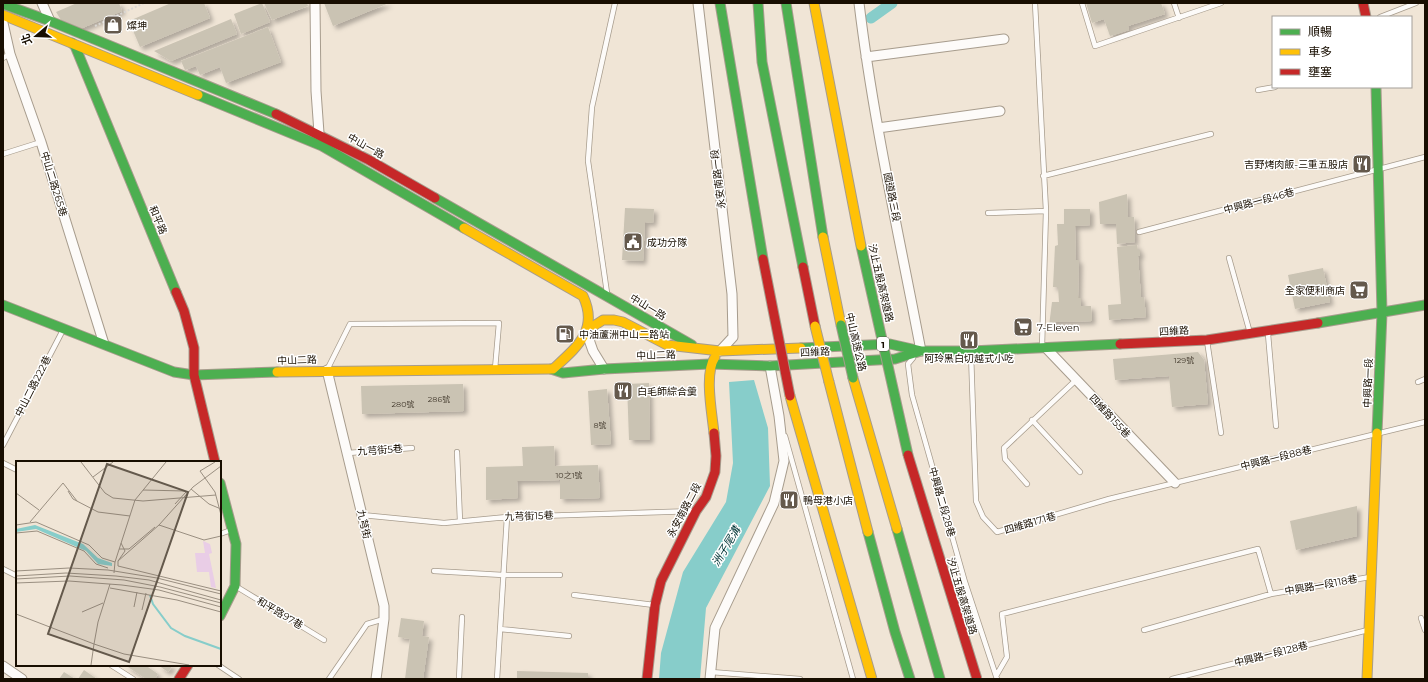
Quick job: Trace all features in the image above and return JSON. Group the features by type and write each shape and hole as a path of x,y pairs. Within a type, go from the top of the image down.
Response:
{"main road":[{"path":"720,3 763,262 790,395 851,612 872,679"},
{"path":"758,3 762,62 815,326 895,632 910,679"},
{"name":"中山高速公路","path":"786,3 825,253 841,325 854,378 940,679"},
{"name":"汐止五股高架道路","path":"814,3 862,252 911,466 977,679"},
{"path":"1363,3 1366,16"},
{"name":"中山一路","path":"3,4 319,133 699,349"},
{"name":"中山一路","path":"3,15 75,46 122,63 322,146 584,296 590,312 586,331 574,350 553,369"},
{"name":"和平路","path":"50,22 75,46 184,311 194,348 194,375 215,461"},
{"name":"中興路一段","path":"1367,679 1382,313 1376,88"},
{"name":"中山二路","path":"3,304 174,372 194,375 327,370 495,371 553,369 563,373 604,369 710,364"},
{"name":"四維路","path":"720,351 890,344 921,351 971,351 1207,340 1250,335 1425,305"},
{"name":"中山一路","path":"586,331 603,320 614,320 623,322 667,345 720,351"},
{"path":"710,364 720,351"},
{"name":"四維路","path":"710,364 770,366 895,359 921,351"},
{"name":"永安南路二段","path":"647,679 655,605 661,581 696,511 706,497 715,472 716,456 710,399 710,364"},
{"path":"221,487 231,530 236,544 235,586 221,614"},
{"path":"179,679 187,666"}],"street":[{"name":"和平路","path":"42,3 50,22"},
{"path":"315,3 316,91 319,133"},
{"name":"永安南路一段","path":"698,3 732,294 734,337 720,351"},
{"name":"國道路三段","path":"859,3 878,128 921,351"},
{"name":"中山二路265巷","path":"3,23 6,56 41,142 104,344"},
{"path":"866,57 1004,39"},
{"path":"878,128 1000,111"},
{"path":"586,331 593,351 604,369"},
{"name":"四維路155巷","path":"1044,348 1175,483"},
{"path":"710,675 714,628 774,503 784,461 779,416 770,366"},
{"name":"九芎街","path":"327,370 384,606 384,619 376,679"},
{"path":"3,666 22,679"}],"lane":[{"path":"608,296 588,161 592,106 615,3"},
{"path":"1035,3 1046,211 1044,348"},
{"path":"1082,3 1095,46 1220,3"},
{"path":"1174,3 1179,18"},
{"path":"1383,16 1416,3"},
{"path":"1258,90 1272,88"},
{"path":"1043,176 1211,134"},
{"path":"3,154 41,142"},
{"name":"中興路一段46巷","path":"1139,232 1425,157"},
{"path":"988,214 1046,211"},
{"path":"1229,258 1250,335"},
{"path":"327,370 350,324 499,323 495,371"},
{"name":"中山二路222巷","path":"3,444 63,328"},
{"path":"1268,332 1276,426"},
{"path":"1207,340 1221,433"},
{"name":"中興路二段28巷","path":"921,351 908,364 912,394 965,582 996,677"},
{"name":"四維路171巷","path":"971,351 976,501 984,517 997,532 1109,499 1175,483"},
{"path":"1418,382 1425,379"},
{"path":"1027,484 1005,459 1004,448 1076,380"},
{"path":"779,416 853,679"},
{"path":"1032,420 1080,472"},
{"name":"中興路一段88巷","path":"1175,483 1425,422"},
{"name":"九芎街5巷","path":"348,453 412,448"},
{"path":"457,452 460,521"},
{"path":"3,463 16,470"},
{"name":"九芎街15巷","path":"362,515 444,522 507,517 696,511"},
{"path":"497,679 507,517"},
{"path":"221,534 231,530"},
{"path":"996,677 1007,657 1002,614 1258,549 1271,594"},
{"path":"3,569 16,576"},
{"path":"434,571 503,575 560,575"},
{"name":"中興路一段118巷","path":"1144,630 1271,594 1371,576"},
{"name":"和平路97巷","path":"235,586 324,640"},
{"path":"574,595 655,605"},
{"path":"459,679 462,617"},
{"path":"1421,618 1425,630"},
{"path":"330,679 366,624 384,619"},
{"path":"500,629 569,636"},
{"name":"中興路ㄧ段128巷","path":"1172,679 1369,629"},
{"path":"113,666 133,679"},
{"path":"220,666 239,679"},
{"path":"710,675 800,679"}],"path":[{"path":"78,34 144,3"}],"water":[{"path":"754,380 768,428 770,486 706,608 700,679 659,679 661,653 683,572 726,502 733,463 729,382"}],"building":[{"path":"77,3 119,3 122,11 78,30 63,23 56,12"},
{"path":"171,3 204,3 210,18 140,47 129,21"},
{"path":"262,3 270,22 241,34 234,14"},
{"path":"264,3 307,3 308,6 272,20"},
{"path":"324,3 389,3 333,26"},
{"path":"1086,3 1161,3 1165,14 1128,26 1129,30 1110,36 1104,19 1092,23"},
{"path":"231,19 237,34 171,61 154,51"},
{"path":"268,27 281,62 226,83 220,67 200,75 196,66 185,70 181,61"},
{"path":"1127,194 1128,217 1134,217 1135,242 1117,244 1116,224 1100,224 1099,202"},
{"name":"成功分隊","path":"625,208 654,209 653,223 645,222 643,261 622,260"},
{"path":"1064,209 1090,209 1090,225 1075,226 1076,260 1079,260 1078,298 1081,298 1081,306 1091,306 1092,321 1055,322 1056,327 1049,326 1052,302 1059,302 1058,287 1053,287 1055,246 1058,245 1057,224 1064,224"},
{"path":"1137,245 1138,250 1140,250 1140,256 1138,256 1141,297 1144,297 1146,317 1109,320 1108,305 1121,304 1117,247"},
{"path":"1323,268 1330,302 1295,309 1288,275"},
{"path":"1198,352 1204,360 1208,404 1172,407 1169,376 1115,380 1113,359"},
{"path":"649,383 650,440 629,440 627,384"},
{"path":"463,384 464,411 362,414 361,386"},
{"path":"607,389 611,444 591,445 588,391"},
{"path":"554,446 555,466 598,465 600,498 560,499 560,480 517,481 518,498 486,500 486,467 523,466 522,447"},
{"path":"1357,506 1357,536 1296,550 1290,521"},
{"path":"401,618 424,621 422,636 429,637 423,679 405,679 410,639 398,637"},
{"path":"126,666 146,666 158,674 155,679 146,679"},
{"path":"159,666 172,666 168,672"},
{"path":"84,670 97,679 78,679"},
{"path":"517,671 588,673 588,679 517,679"},
{"path":"64,672 75,679 59,679"}],"waterway":[{"name":"洲子尾溝","path":"871,18 892,3"}],"traffic: fast":[{"path":"720,3 763,259"},
{"path":"758,3 762,62 803,267"},
{"path":"786,3 823,237"},
{"path":"3,4 50,21 276,114"},
{"path":"72,43 75,46 176,292"},
{"path":"1376,88 1382,313 1377,433"},
{"path":"198,95 322,146 464,228"},
{"path":"435,198 692,345"},
{"path":"861,246 908,455"},
{"path":"3,305 174,372 194,375 277,372"},
{"path":"1318,323 1425,305"},
{"path":"841,325 853,378"},
{"path":"801,348 890,344 921,351 971,351 1120,344"},
{"path":"551,369 563,373 604,369 710,364 770,366 895,359 921,351"},
{"path":"221,487 236,544 235,586 221,614"},
{"path":"897,529 940,679"},
{"path":"868,532 895,632 910,679"}],"traffic: slow":[{"path":"814,3 861,246"},
{"path":"3,15 198,95"},
{"path":"464,228 583,296 587,308 587,328 577,345 553,369"},
{"path":"823,237 841,325"},
{"path":"586,331 603,320 614,320 623,322 667,345 720,351 801,348"},
{"path":"815,326 829,382"},
{"path":"714,433 709,383 712,364 715,357"},
{"path":"277,372 551,369"},
{"path":"853,378 897,529"},
{"path":"829,382 868,532"},
{"path":"790,396 872,679"},
{"path":"1367,679 1377,433"}],"traffic: jam":[{"path":"1363,3 1366,16"},
{"path":"276,114 369,160 435,198"},
{"path":"763,259 790,396"},
{"path":"803,267 815,326"},
{"path":"176,292 184,311 194,348 194,375 215,461"},
{"path":"1120,344 1207,340 1318,323"},
{"path":"647,679 655,605 661,581 696,511 706,497 715,472 716,456 714,433"},
{"path":"908,455 977,679"},
{"path":"179,679 187,666"}],"place":[{"name":"燦坤","path":"113,25"},
{"name":"吉野烤肉飯-三重五股店","path":"1362,164"},
{"name":"成功分隊","path":"633,242"},
{"name":"全家便利商店","path":"1359,290"},
{"name":"7-Eleven","path":"1023,327"},
{"name":"中油蘆洲中山二路站","path":"565,334"},
{"name":"阿玲黑白切越式小吃","path":"969,340"},
{"name":"白毛師綜合羹","path":"623,391"},
{"name":"鴨母港小店","path":"789,500"}]}
